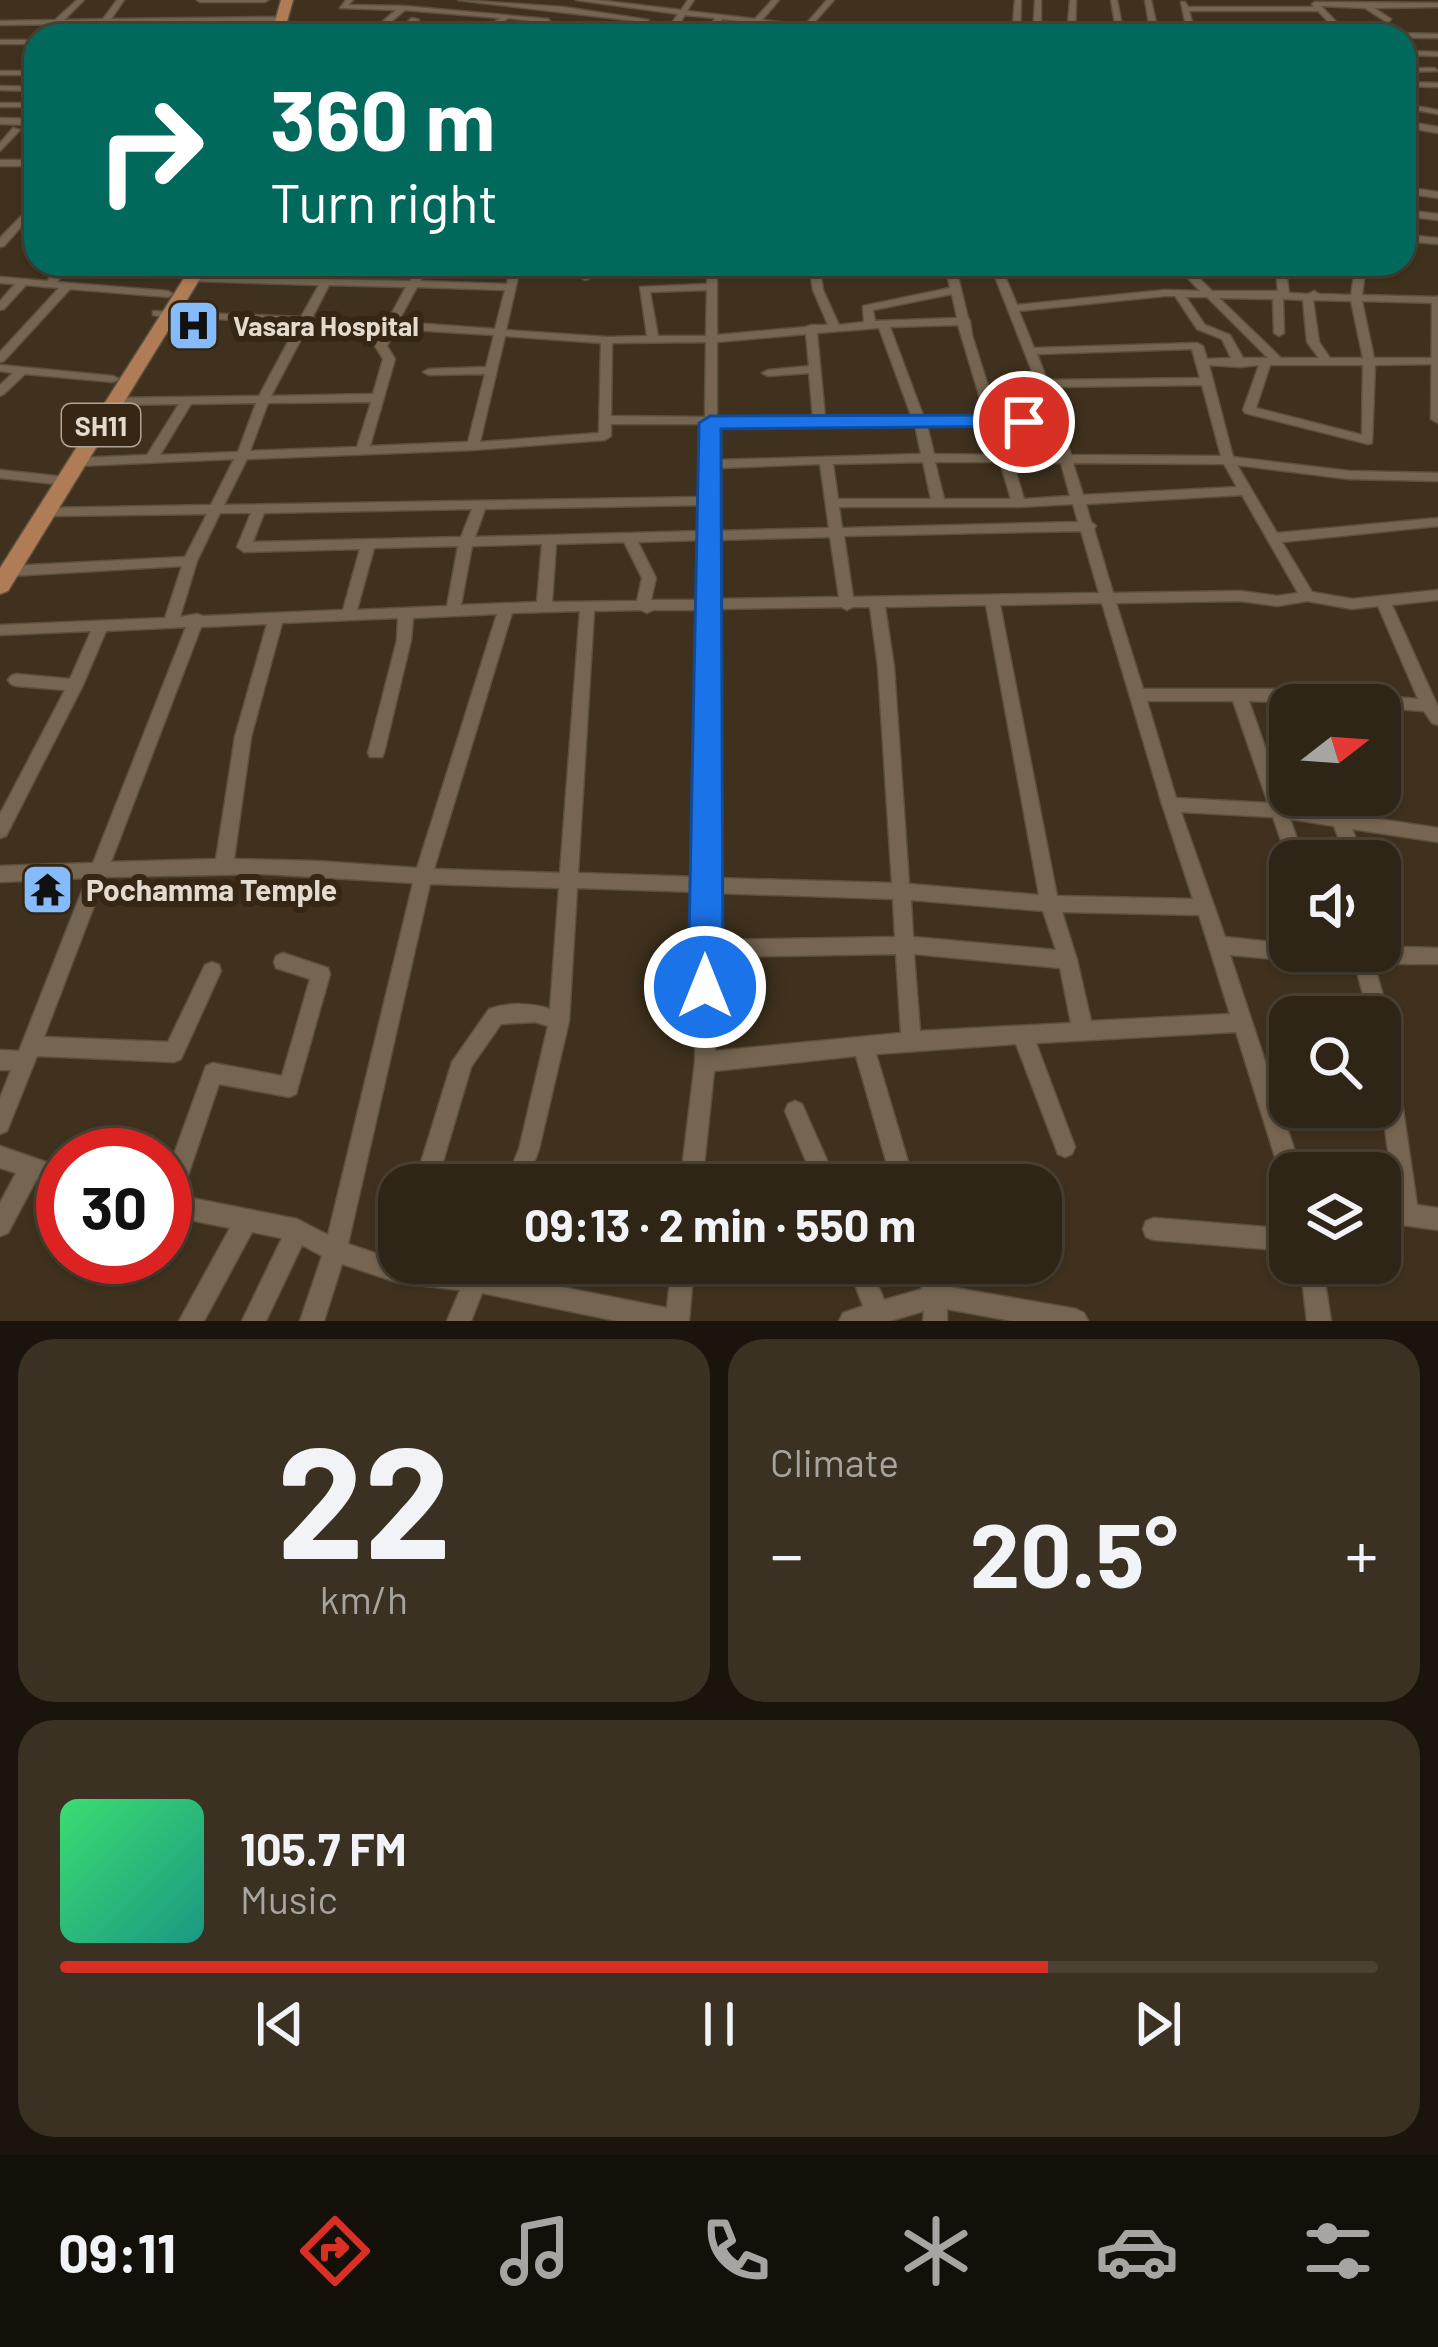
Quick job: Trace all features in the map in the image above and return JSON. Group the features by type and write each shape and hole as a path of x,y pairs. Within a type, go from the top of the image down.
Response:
{"main road":[{"path":"280,24 287,0"},
{"name":"SH11","path":"3,572 113,379 189,276"},
{"name":"SH11","path":"3,572 47,512 59,480 78,462 116,401 165,307"}],"street":[{"path":"57,22 81,0"},
{"path":"104,23 121,0"},
{"path":"200,0 266,0"},
{"path":"350,0 342,7 494,15 560,24"},
{"path":"461,0 645,20"},
{"path":"544,24 569,0"},
{"path":"579,0 656,2 685,12 768,24"},
{"path":"676,24 691,0"},
{"path":"706,15 721,0"},
{"path":"758,22 776,0"},
{"path":"805,24 831,0"},
{"path":"642,24 656,2"},
{"path":"1183,3 1287,2"},
{"path":"1183,3 1319,9"},
{"path":"494,15 508,4"},
{"path":"1334,24 1315,4 1438,4"},
{"path":"1367,6 1388,21"},
{"path":"384,24 403,8"},
{"path":"496,24 506,16"},
{"path":"716,24 719,17"},
{"path":"0,22 281,19"},
{"path":"410,24 415,20"},
{"path":"1416,25 1426,36"},
{"path":"1416,36 1438,36"},
{"path":"0,42 24,42"},
{"path":"5,59 24,42"},
{"path":"0,125 24,128"},
{"path":"0,148 16,130"},
{"path":"0,244 24,217"},
{"path":"50,285 57,276"},
{"path":"271,276 511,287"},
{"path":"363,449 389,359 381,346 418,276"},
{"path":"473,446 513,276"},
{"path":"693,1164 704,1062 711,276"},
{"path":"816,276 834,326"},
{"path":"953,276 1019,502"},
{"path":"1000,276 1016,308 1067,458 1170,804 1285,1152"},
{"path":"1193,276 1272,363"},
{"path":"1279,333 1280,276"},
{"path":"1272,363 1249,410 1368,440 1369,362 1356,298 1359,276"},
{"path":"0,280 67,286 165,307 302,322 607,340 710,339 834,326 965,321"},
{"path":"172,620 190,561 214,507 326,281"},
{"path":"0,307 23,282"},
{"path":"67,286 0,364 113,379"},
{"path":"653,340 644,289 710,286"},
{"path":"938,502 920,422 867,308 957,290"},
{"path":"1179,293 1202,327 1226,337 1240,364"},
{"path":"1016,308 1179,293 1438,300 1438,419"},
{"path":"1314,294 1308,299 1311,335 1328,362"},
{"path":"811,328 819,421"},
{"path":"78,462 605,436 607,340"},
{"path":"1032,352 1197,346 1228,460 1307,596"},
{"path":"1202,362 1435,361"},
{"path":"768,373 814,369"},
{"path":"0,392 22,370"},
{"path":"429,372 492,370"},
{"path":"1042,384 1205,380"},
{"path":"116,401 374,398"},
{"path":"152,457 188,399"},
{"path":"606,420 1055,422"},
{"path":"710,464 931,458 1228,460 1349,475 1438,477"},
{"path":"826,460 847,604"},
{"path":"0,474 59,480"},
{"path":"832,503 1115,501 1245,490"},
{"path":"47,512 710,501"},
{"path":"453,610 466,542 480,506"},
{"path":"260,507 244,547 1089,526"},
{"path":"1274,538 1438,522"},
{"path":"629,538 649,578 643,599 647,608"},
{"path":"544,607 549,541"},
{"path":"349,614 368,545"},
{"path":"3,572 190,561"},
{"path":"0,630 544,607 1240,596 1277,601 1307,596 1352,604 1438,595"},
{"path":"992,600 1049,904 1068,960 1083,1031"},
{"path":"877,602 886,667 911,1041"},
{"path":"1383,602 1433,713"},
{"path":"523,1164 559,1021 586,608"},
{"path":"312,1321 335,1251 423,877 506,609"},
{"path":"376,753 404,640 406,612"},
{"path":"224,866 243,737 276,617"},
{"path":"0,1124 103,870 196,619"},
{"path":"0,831 100,627"},
{"path":"16,680 75,685"},
{"path":"1136,695 1304,695 1433,713"},
{"path":"1239,695 1269,776"},
{"path":"1170,804 1269,810"},
{"path":"1314,816 1438,835"},
{"path":"1340,820 1348,840"},
{"path":"0,874 224,866 362,869 423,877 898,891 1049,904 1207,907"},
{"path":"706,949 906,945 1068,960"},
{"path":"1219,945 1269,949"},
{"path":"1401,958 1438,956"},
{"path":"192,1132 213,1073 289,1087 321,974 283,962"},
{"path":"0,1060 29,1053 174,1052 212,971"},
{"path":"431,1164 462,1062 496,1015 535,1013 559,1021"},
{"path":"704,1062 911,1041 1244,1022"},
{"path":"1023,1036 1065,1147"},
{"path":"865,1048 898,1164"},
{"path":"795,1111 817,1164"},
{"path":"1396,1128 1408,1215"},
{"path":"0,1156 36,1170"},
{"path":"0,1226 31,1168"},
{"path":"192,1210 297,1230 335,1251 378,1262"},
{"path":"1401,1214 1438,1219"},
{"path":"191,1321 245,1222"},
{"path":"1154,1229 1269,1238"},
{"path":"254,1321 297,1230"},
{"path":"459,1321 474,1284"},
{"path":"527,1284 675,1321 680,1284"},
{"path":"866,1284 878,1314"},
{"path":"1314,1284 1319,1321"},
{"path":"851,1321 935,1309 1076,1321"}],"place":[{"name":"Vasara Hospital","path":"194,325"},
{"name":"Pochamma Temple","path":"47,889"}],"route":[{"path":"705,987 710,423 1024,422"}]}
